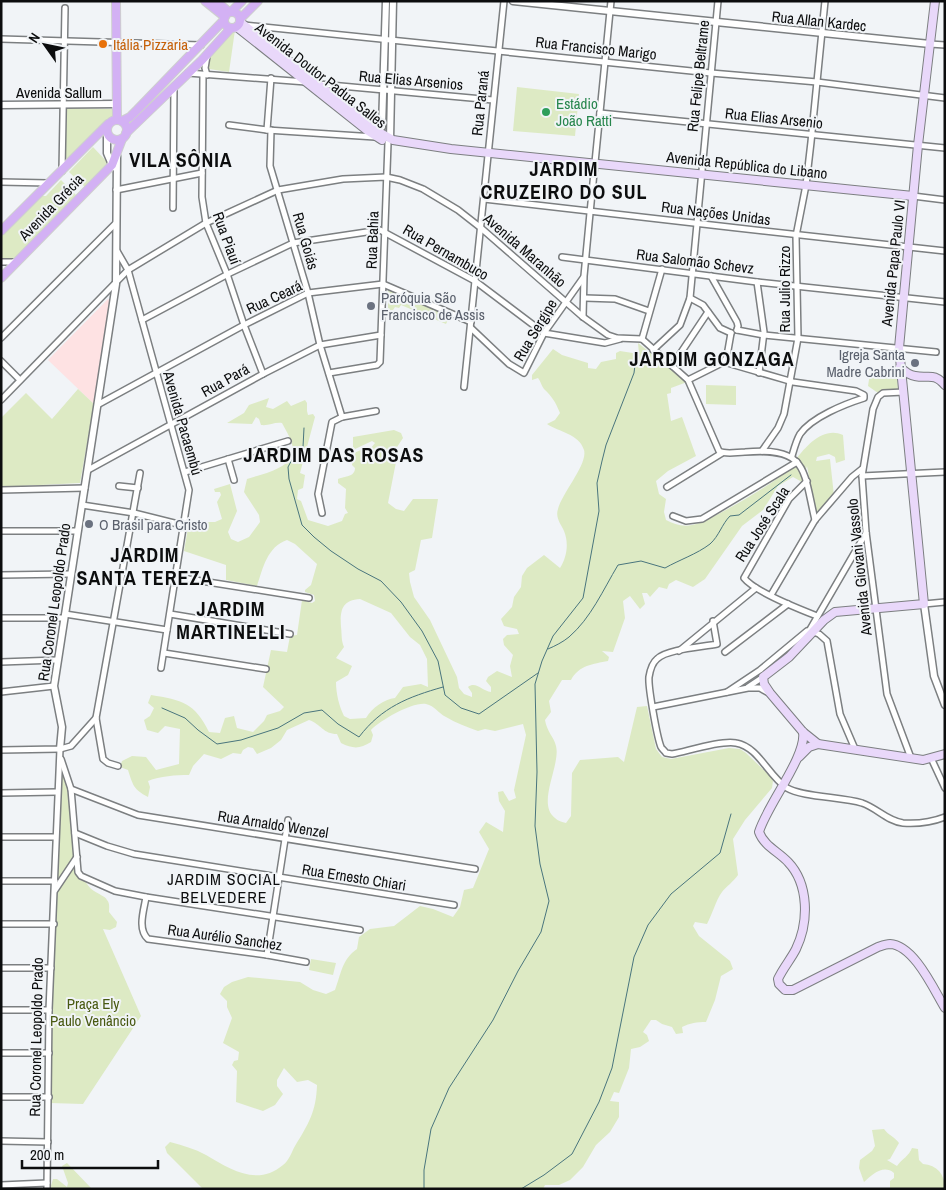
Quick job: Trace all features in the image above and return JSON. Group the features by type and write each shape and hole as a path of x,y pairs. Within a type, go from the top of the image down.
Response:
{"main road":[{"path":"116,1 116,104 120,120 127,128 124,136"},
{"path":"205,1 228,15 238,14 239,24"},
{"path":"216,1 228,15"},
{"path":"1,231 108,124 113,120 130,117 242,1"},
{"path":"108,124 107,134 113,140 124,136 239,24 258,1"},
{"name":"Avenida Papa Paulo VI","path":"924,604 899,348 918,145 936,1"},
{"path":"228,15 225,24 239,24"},
{"name":"Avenida Doutor Padua Salles","path":"239,24 305,82 379,132"},
{"name":"Avenida Doutor Padua Salles","path":"239,24 389,141"},
{"path":"201,45 209,52"},
{"path":"194,52 202,60"},
{"path":"142,105 148,108 149,111"},
{"name":"Avenida Grécia","path":"1,278 114,168 117,153 124,136"},
{"name":"Avenida República do Libano","path":"389,141 913,196"},
{"path":"900,367 914,376 937,378 945,385"},
{"path":"904,392 914,376"},
{"path":"818,744 802,732 770,693 764,684 763,677 801,645 820,616 835,612 924,604"},
{"path":"802,732 802,744 797,758 765,817 760,832 765,842 793,868 798,877 805,906 800,939 778,979 780,986 785,990 793,990 878,947 889,944 908,953 918,964 945,1008"},
{"path":"797,758 809,747 818,744 923,760 945,754"}],"street":[{"path":"379,132 383,90 386,1"},
{"name":"Rua Bahia","path":"329,373 375,365 380,362 386,177 392,91 393,1"},
{"name":"Rua Paraná","path":"464,386 504,1"},
{"name":"Rua Allan Kardec","path":"513,1 945,46"},
{"path":"583,317 585,298 584,276 594,163 611,1"},
{"name":"Rua Felipe Beltrame","path":"653,350 680,325 690,298 718,1"},
{"name":"Rua Julio Rizzo","path":"762,450 782,421 798,338 796,236 806,185 825,1"},
{"path":"62,172 62,104 66,41 65,8"},
{"name":"Rua Francisco Marigo","path":"239,24 711,73 817,82 945,98"},
{"path":"1,39 201,45"},
{"name":"Rua Piauí","path":"209,52 205,62 202,201 206,223 227,274 263,374"},
{"name":"Rua Elias Arsenios","path":"188,73 271,78 493,100"},
{"name":"Rua Goiás","path":"271,78 269,160 342,417"},
{"path":"173,208 174,87"},
{"name":"Avenida Sallum","path":"1,105 116,104"},
{"name":"Rua Elias Arsenio","path":"600,113 945,148"},
{"path":"229,125 269,130 379,132 390,128"},
{"name":"Rua Coronel Leopoldo Prado","path":"47,1186 49,1010 56,881 57,792 62,727 54,686 116,284 116,190 114,168 107,153 107,134"},
{"path":"116,190 202,173"},
{"name":"Avenida Maranhão","path":"1,400 128,270 206,223 278,190 343,179 386,177 414,184 433,194 481,228 583,317 608,334 642,340"},
{"path":"1,182 50,183"},
{"path":"913,196 945,200"},
{"name":"Rua Nações Unidas","path":"484,199 696,222 796,236 945,251"},
{"path":"1,338 116,223"},
{"name":"Rua Pernambuco","path":"142,320 227,274 293,243 380,230 475,281 544,333 605,343 623,338"},
{"name":"Avenida Pacaembú","path":"117,250 128,270 185,472 189,497 161,668"},
{"name":"Rua Salomão Schevz","path":"562,258 757,282 945,302"},
{"path":"1,262 17,262"},
{"path":"662,269 642,340 688,380 716,448 722,453"},
{"name":"Rua Sergipe","path":"524,372 544,333 584,276"},
{"path":"688,380 724,362 728,356 734,332 738,326 738,322 711,276"},
{"path":"757,282 764,335 759,373"},
{"name":"Rua Ceará","path":"99,404 244,325 308,293 383,284 471,325 509,364 524,372"},
{"path":"585,298 615,298 649,310"},
{"path":"690,298 700,302 720,328 734,332 936,352"},
{"path":"672,366 708,312"},
{"name":"Rua Pará","path":"88,470 263,374 320,345 381,335"},
{"path":"1,361 20,380"},
{"path":"724,362 793,382 860,392 864,397 832,411 806,427 799,436 792,456"},
{"name":"Avenida Giovani Vassolo","path":"904,392 883,393 875,403 862,476 866,532 887,694 911,758"},
{"path":"322,513 318,494 330,425 336,418 376,411"},
{"path":"185,472 288,441"},
{"path":"668,487 722,453 762,450 792,456 802,467 807,481 815,520"},
{"path":"228,459 234,480"},
{"path":"673,516 682,520 695,521 702,519 798,462"},
{"path":"771,595 815,520 852,477 862,469"},
{"path":"862,476 945,472"},
{"path":"118,766 102,759 96,718 140,473"},
{"name":"Rua José Scala","path":"756,588 746,582 744,575 789,499 807,481"},
{"path":"119,486 138,488"},
{"path":"1,490 85,488"},
{"path":"82,504 134,513 178,524 184,523"},
{"path":"1,531 77,531"},
{"path":"679,651 713,621 756,588 788,604 820,616 866,532"},
{"path":"1,575 71,574"},
{"path":"176,577 309,598"},
{"path":"924,604 945,602"},
{"path":"725,652 788,604"},
{"name":"Avenida Papa Paulo VI","path":"924,604 936,684 945,705"},
{"path":"170,614 290,634"},
{"path":"1,618 64,616 114,621 167,630"},
{"path":"713,621 717,644 658,657 654,663 649,679 661,746 666,753 672,754 723,743 738,743 749,748 782,784 794,791 847,799 864,804 888,818 902,823 945,817"},
{"path":"727,692 760,670 811,631 819,634 827,642 840,714 855,749"},
{"path":"164,653 266,669"},
{"path":"1,662 58,660"},
{"path":"745,689 763,677"},
{"path":"1,692 54,686"},
{"path":"653,707 745,689 760,688 770,693"},
{"path":"1,750 60,753 74,744 96,718"},
{"path":"60,753 71,789 78,872 81,876 115,891 360,930"},
{"path":"931,758 945,788"},
{"name":"Rua Arnaldo Wenzel","path":"71,789 138,815 475,869"},
{"path":"1,793 57,792"},
{"path":"267,955 288,820"},
{"name":"Rua Ernesto Chiari","path":"75,832 107,846 134,854 454,905"},
{"path":"1,837 55,837"},
{"path":"55,890 77,857"},
{"path":"1,881 56,881"},
{"name":"Rua Aurélio Sanchez","path":"146,897 141,928 143,934 148,939 306,962"},
{"path":"1,924 54,924"},
{"path":"1,968 51,968"},
{"path":"1,1010 49,1010"},
{"path":"1,1054 49,1053"},
{"path":"1,1097 49,1097"},
{"path":"1,1141 48,1142"},
{"path":"1,1184 47,1186"}],"shaded area":[{"path":"108,299 110,300 94,404 48,360"}],"green space":[{"path":"235,30 229,72 207,68 207,57"},
{"name":"Estádio João Ratti","path":"517,87 579,94 575,136 513,131"},
{"path":"65,109 114,109 113,116 67,164 65,161"},
{"path":"93,147 108,163 85,187 69,172"},
{"path":"61,180 76,195 66,206 66,209 16,260 1,260 1,237"},
{"path":"388,290 450,316 446,324 401,305 399,308 395,307 393,310 388,310"},
{"path":"638,343 687,382 671,388 671,393 667,394 671,421 682,417 696,456 668,471 656,481 659,494 666,499 664,512 666,520 672,523 688,526 700,523 734,506 797,464 796,459 816,438 829,433 843,435 845,460 836,463 835,457 829,454 817,457 816,461 830,459 834,496 819,512 815,509 807,466 802,482 793,477 778,486 763,510 742,526 705,579 693,587 676,580 669,584 667,589 659,587 650,597 647,593 642,593 645,604 640,609 630,596 623,601 625,618 613,652 602,651 609,657 608,661 582,668 571,680 562,680 549,701 551,712 545,720 555,743 557,754 548,794 548,804 550,812 556,819 562,822 566,823 571,816 572,773 580,760 618,757 624,762 637,707 647,706 656,749 662,757 671,759 729,748 740,749 770,776 773,781 772,788 745,820 733,839 738,875 720,895 707,924 695,922 693,926 699,936 730,961 733,969 721,976 715,1000 706,1022 682,1027 683,1033 676,1034 672,1027 656,1020 651,1020 643,1032 647,1035 649,1041 640,1047 631,1049 629,1068 619,1093 614,1092 610,1101 619,1102 619,1117 610,1132 596,1145 583,1167 570,1180 559,1185 545,1185 543,1189 203,1189 167,1153 165,1147 170,1142 197,1151 224,1166 244,1174 263,1175 273,1171 289,1159 311,1117 317,1085 308,1080 297,1082 284,1068 277,1080 277,1086 283,1094 275,1105 263,1111 236,1102 237,1071 232,1065 234,1061 238,1060 239,1052 223,1043 232,1018 227,1007 227,1001 220,994 224,987 232,982 248,977 300,982 313,990 326,994 335,990 345,962 357,949 359,937 370,929 394,926 420,906 453,917 460,907 464,890 473,888 489,849 479,832 486,822 503,832 505,811 499,801 498,792 503,791 509,801 516,798 514,790 526,735 523,724 495,731 485,729 478,731 450,719 429,705 420,704 397,712 376,726 371,730 373,735 371,742 363,746 353,747 341,743 337,734 325,731 309,720 287,730 281,740 271,748 257,754 253,748 248,747 241,754 233,753 221,759 204,754 193,766 189,775 168,776 148,781 150,787 148,797 136,789 128,770 120,767 122,761 132,756 146,757 156,770 179,764 180,729 165,726 158,733 147,730 144,720 150,716 154,708 148,703 151,695 186,704 204,722 209,732 220,733 225,718 234,716 237,728 253,732 267,715 280,711 284,707 263,687 271,650 287,652 290,636 297,635 302,600 312,603 315,601 314,595 305,592 305,590 311,585 317,564 295,544 287,540 280,543 270,553 257,586 226,580 226,565 184,551 189,522 215,522 222,519 217,502 221,495 220,492 215,492 214,489 230,484 237,511 228,532 231,539 238,542 249,537 260,522 259,515 244,492 247,479 280,468 291,457 293,450 291,441 282,423 261,425 256,417 252,424 227,423 244,413 249,405 269,398 266,407 273,409 287,401 291,406 305,400 308,415 313,414 315,417 300,473 305,475 303,488 298,490 297,499 301,501 308,520 328,526 342,521 345,514 348,513 345,508 346,489 338,483 338,479 351,475 355,471 352,465 352,454 365,448 371,448 375,443 372,441 353,450 353,437 394,430 401,433 403,438 391,456 392,462 396,462 388,503 396,509 404,511 413,499 438,499 432,538 421,540 415,570 409,573 410,582 414,597 430,620 457,677 459,688 464,694 472,697 468,687 471,685 491,692 491,687 486,681 488,677 497,671 512,677 510,666 513,655 504,645 503,639 507,635 519,634 517,629 504,626 501,619 512,607 514,597 521,587 522,576 527,568 544,555 560,568 566,555 566,540 557,512 560,502 579,471 584,450 578,440 547,424 555,420 560,413 554,400 544,389 538,378 532,380 532,375 553,349 562,355 588,363 588,368 596,369 601,362 616,359 616,353 620,351 639,354","holes":["360,599 391,613 410,637 420,645 427,659 428,687 421,684 403,687 395,698 379,705 366,718 350,719 344,716 342,712 336,686 336,682 348,675 352,666 336,658 344,647 341,622 343,608 345,604"]},
{"path":"870,373 897,375 898,390 878,393 868,386"},
{"path":"706,385 736,386 736,405 706,404"},
{"path":"78,389 94,404 80,483 1,487 1,418 26,393 52,419"},
{"name":"Praça Ely Paulo Venâncio","path":"62,772 64,772 66,777 77,871 81,881 83,879 91,888 105,897 109,903 109,912 117,922 116,927 110,930 103,929 141,1016 83,1104 50,1103 50,1010"},
{"path":"311,959 336,963 333,975 309,970"},
{"path":"884,1129 899,1143 890,1159 887,1160 897,1166 912,1148 918,1149 919,1160 923,1164 936,1168 942,1175 945,1189 890,1189 890,1181 894,1178 894,1173 886,1170 878,1172 864,1182 859,1168 860,1160 872,1151 875,1146 872,1130"},
{"path":"67,1163 92,1189 50,1189 53,1179 57,1179 67,1187 68,1183 62,1166"}],"waterway":[{"path":"424,1189 424,1170 431,1129 449,1088 493,1020 518,971 541,932 549,901 540,864 535,826 537,772 535,684 542,661 553,636 583,598 599,511 597,483 606,445 634,373 636,357"},
{"path":"304,428 303,447 295,454 288,467 289,479 302,525 331,551 358,569 381,581 401,602 422,631 438,661 445,695 461,708 479,714 538,673"},
{"path":"548,649 567,639 584,621 618,565 641,561 665,568 694,554 713,541 730,516 739,515 791,475"},
{"path":"162,708 185,718 217,744 241,740 278,728 304,713 322,710 338,724 359,737 377,718 396,704 443,687"},
{"path":"521,1189 572,1154 599,1102 612,1068 634,957 648,925 671,894 720,853 731,814"}],"place":[{"name":"Itália Pizzaria","path":"103,44"},
{"name":"Estádio João Ratti","path":"546,112"},
{"name":"Paróquia São Francisco de Assis","path":"371,306"},
{"name":"Igreja Santa Madre Cabrini","path":"915,363"},
{"name":"O Brasil para Cristo","path":"89,524"}],"district":[{"name":"VILA SÔNIA","path":"181,159"},
{"name":"JARDIM CRUZEIRO DO SUL","path":"564,180"},
{"name":"JARDIM GONZAGA","path":"712,358"},
{"name":"JARDIM DAS ROSAS","path":"334,454"},
{"name":"JARDIM SANTA TEREZA","path":"145,566"},
{"name":"JARDIM MARTINELLI","path":"231,620"},
{"name":"JARDIM SOCIAL BELVEDERE","path":"224,888"}]}
